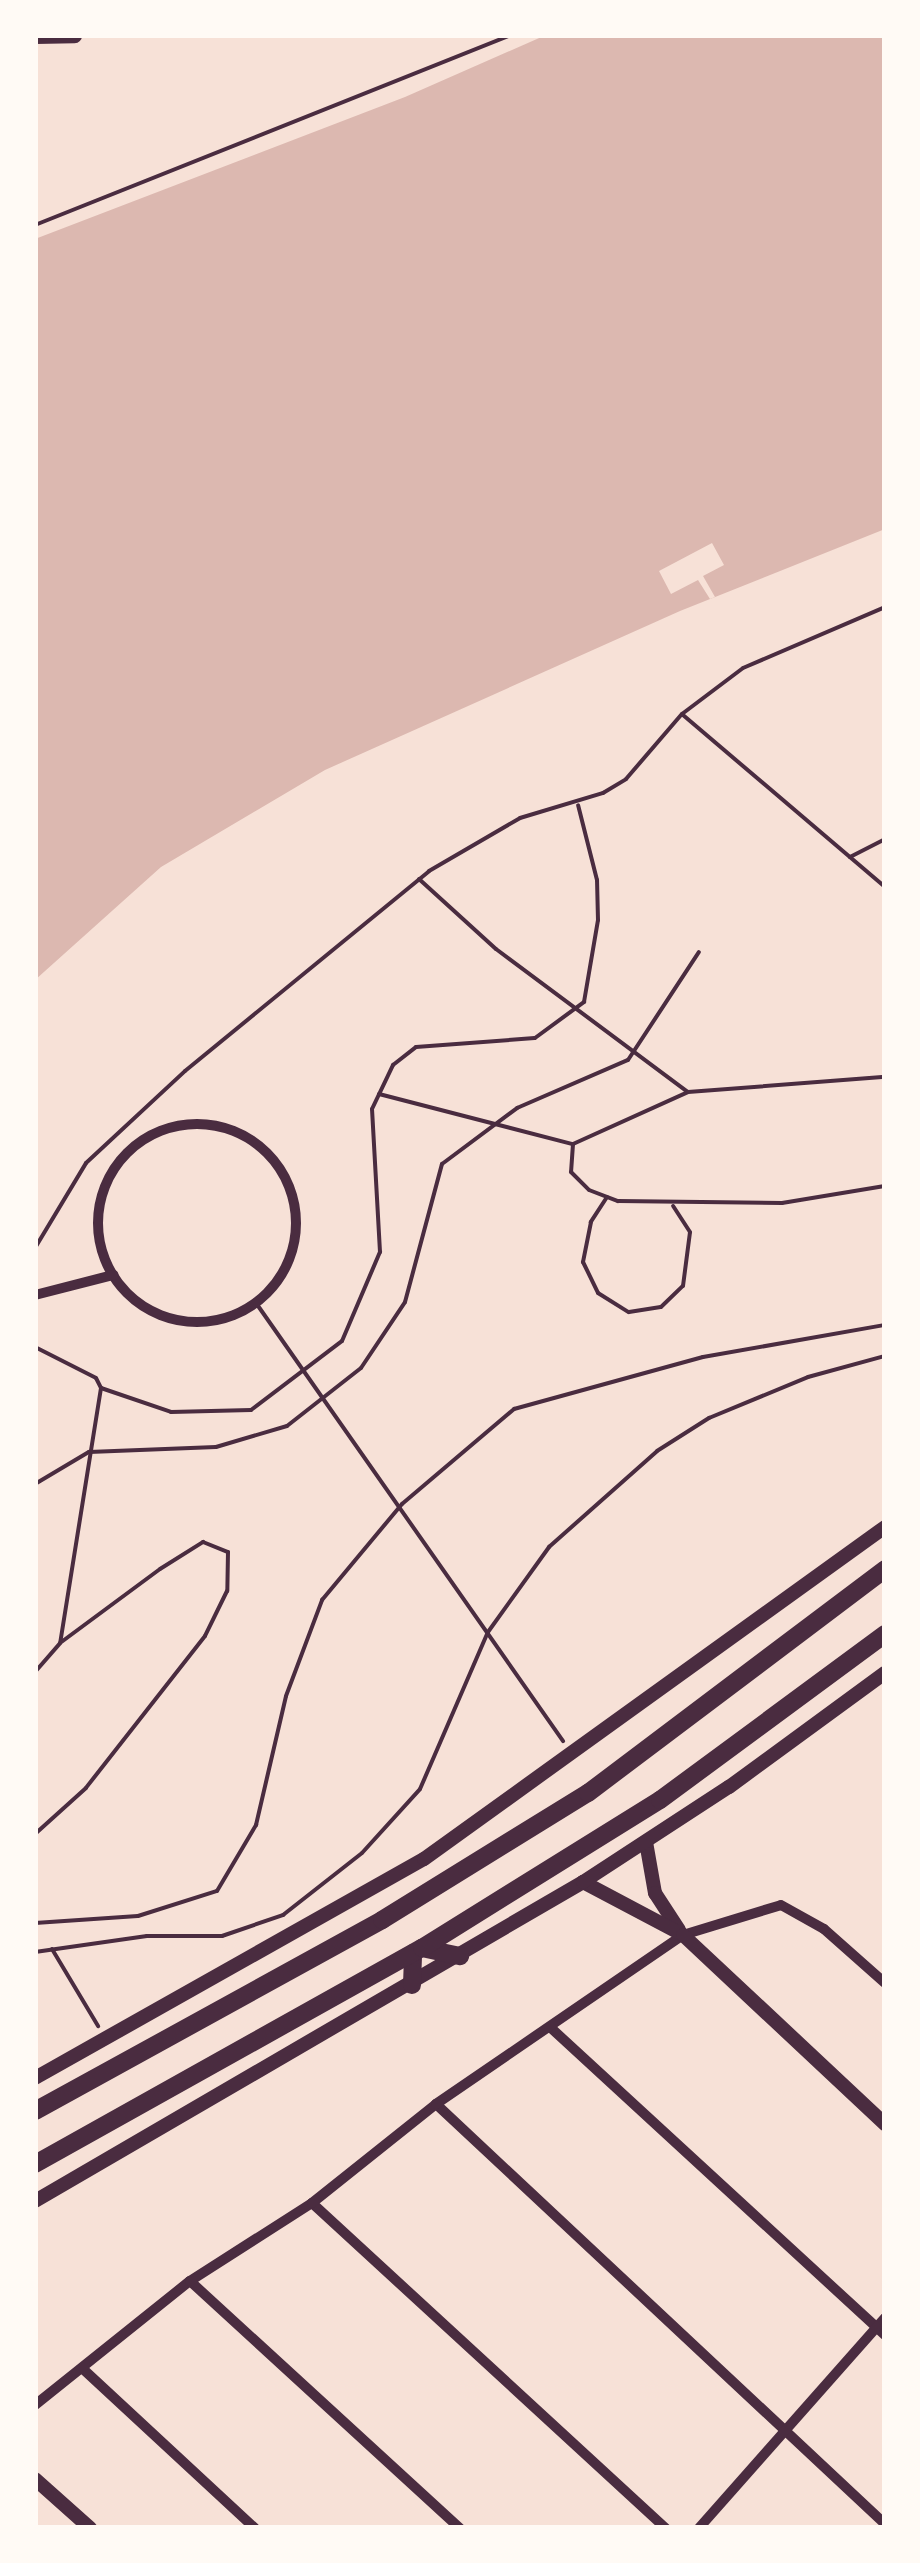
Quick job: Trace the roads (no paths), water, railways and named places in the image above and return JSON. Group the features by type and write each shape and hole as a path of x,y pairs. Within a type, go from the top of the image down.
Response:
{"main road":[{"path":"35,36 74,35"},
{"path":"35,2111 382,1920 588,1793 885,1569"},
{"path":"35,2164 418,1950 660,1800 885,1634"},
{"path":"418,1950 460,1956"},
{"path":"412,1985 418,1950"}],"street":[{"path":"202,1124 258,1145 292,1194 292,1254 256,1302 227,1318 195,1322 148,1308 113,1275 98,1216 120,1160 171,1127 202,1124"},
{"path":"35,1295 113,1275"},
{"path":"35,2078 424,1859 885,1527"},
{"path":"35,2202 583,1882 885,1673"},
{"path":"646,1842 655,1893 682,1935 885,2124"},
{"path":"583,1882 682,1935"},
{"path":"35,2405 190,2281 312,2203 436,2104 682,1935 781,1904 824,1928 885,1983"},
{"path":"551,2028 882,2327 699,2528"},
{"path":"436,2104 782,2434 885,2524"},
{"path":"312,2203 666,2528"},
{"path":"190,2281 460,2528"},
{"path":"82,2370 255,2528"},
{"path":"35,2479 90,2528"}]}
